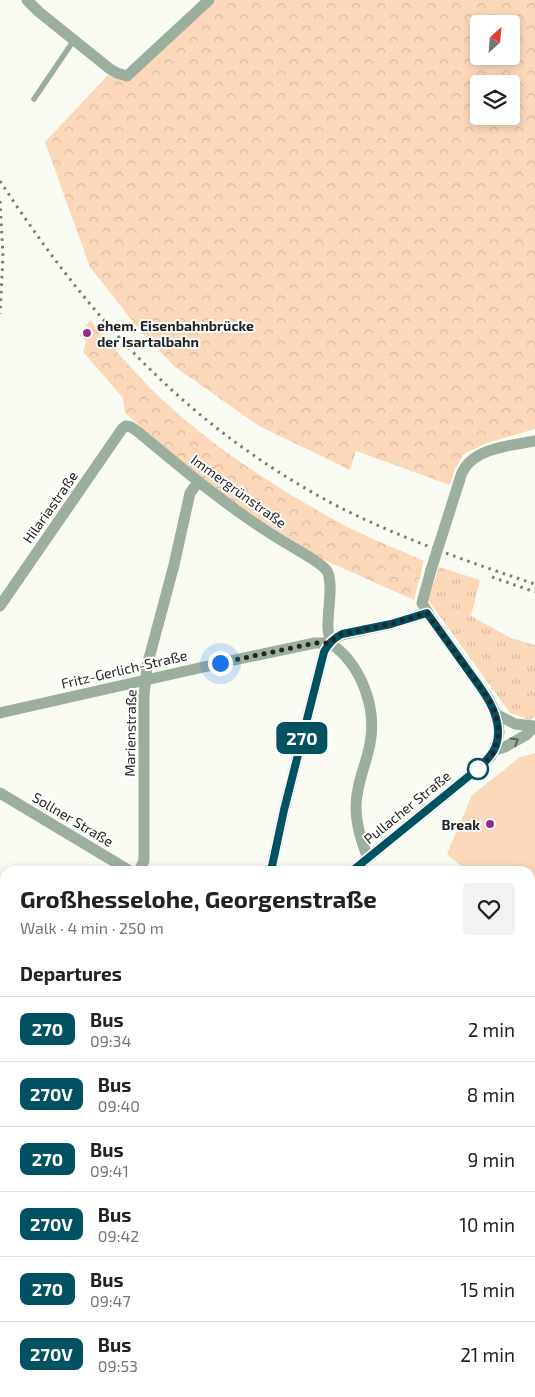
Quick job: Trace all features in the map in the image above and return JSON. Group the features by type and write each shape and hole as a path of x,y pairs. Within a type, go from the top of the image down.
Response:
{"street":[{"path":"27,0 39,12 110,69 127,76 209,0"},
{"name":"Immergrünstraße","path":"126,426 137,431 198,482 257,526 317,562 327,571 330,602 328,626 330,643"},
{"name":"Hilariastraße","path":"0,606 122,429 126,426"},
{"path":"534,726 526,735 505,747 495,750 499,732 496,714 488,698 427,613 422,603 462,471 474,458 487,451 535,441"},
{"name":"Marienstraße","path":"142,866 144,861 144,696 147,666 174,565 190,494 198,482"},
{"name":"Fritz-Gerlich-Straße","path":"0,713 315,643 330,643 342,634 391,624 427,613"},
{"path":"271,866 324,652 330,643 341,650 350,661 360,679 371,713 371,742 358,787 356,806 359,834 368,858"},
{"path":"496,714 515,724 534,726"},
{"name":"Pullacher Straße","path":"358,866 480,767 495,750"},
{"name":"Sollner Straße","path":"0,793 122,866"}],"lane":[{"path":"34,99 74,40"}],"green space":[{"path":"215,0 535,0 535,429 487,443 464,454 455,469 450,485 356,451 350,470 259,426 174,366 141,332 90,267 45,142 108,75 125,81"},
{"path":"90,320 150,388 193,427 216,444 264,478 338,522 424,561 414,600 322,559 251,514 199,477 125,413 123,398 83,352 86,342 80,334"},
{"path":"439,567 480,580 471,616 511,638 535,645 535,717 530,720 510,713 428,600"},
{"path":"535,753 535,866 461,866 447,854 472,795 520,757"}],"railway":[{"path":"0,181 35,233 73,284 114,332 179,397 247,451 295,482 345,510 439,550 535,584"},
{"path":"0,201 3,256 0,314"},
{"path":"492,577 535,592"}],"bus line":[{"name":"270","path":"272,866 326,648 336,637 342,634 391,624 427,613 488,698 496,714 499,732 495,750 480,767 358,866"}],"place":[{"name":"ehem. Eisenbahnbrücke der Isartalbahn","path":"87,333"},
{"name":"Break","path":"490,824"}],"route":[{"path":"220,663 315,643 330,643 342,634 391,624 427,613 488,698 496,714 499,732 495,750 478,769"}]}
